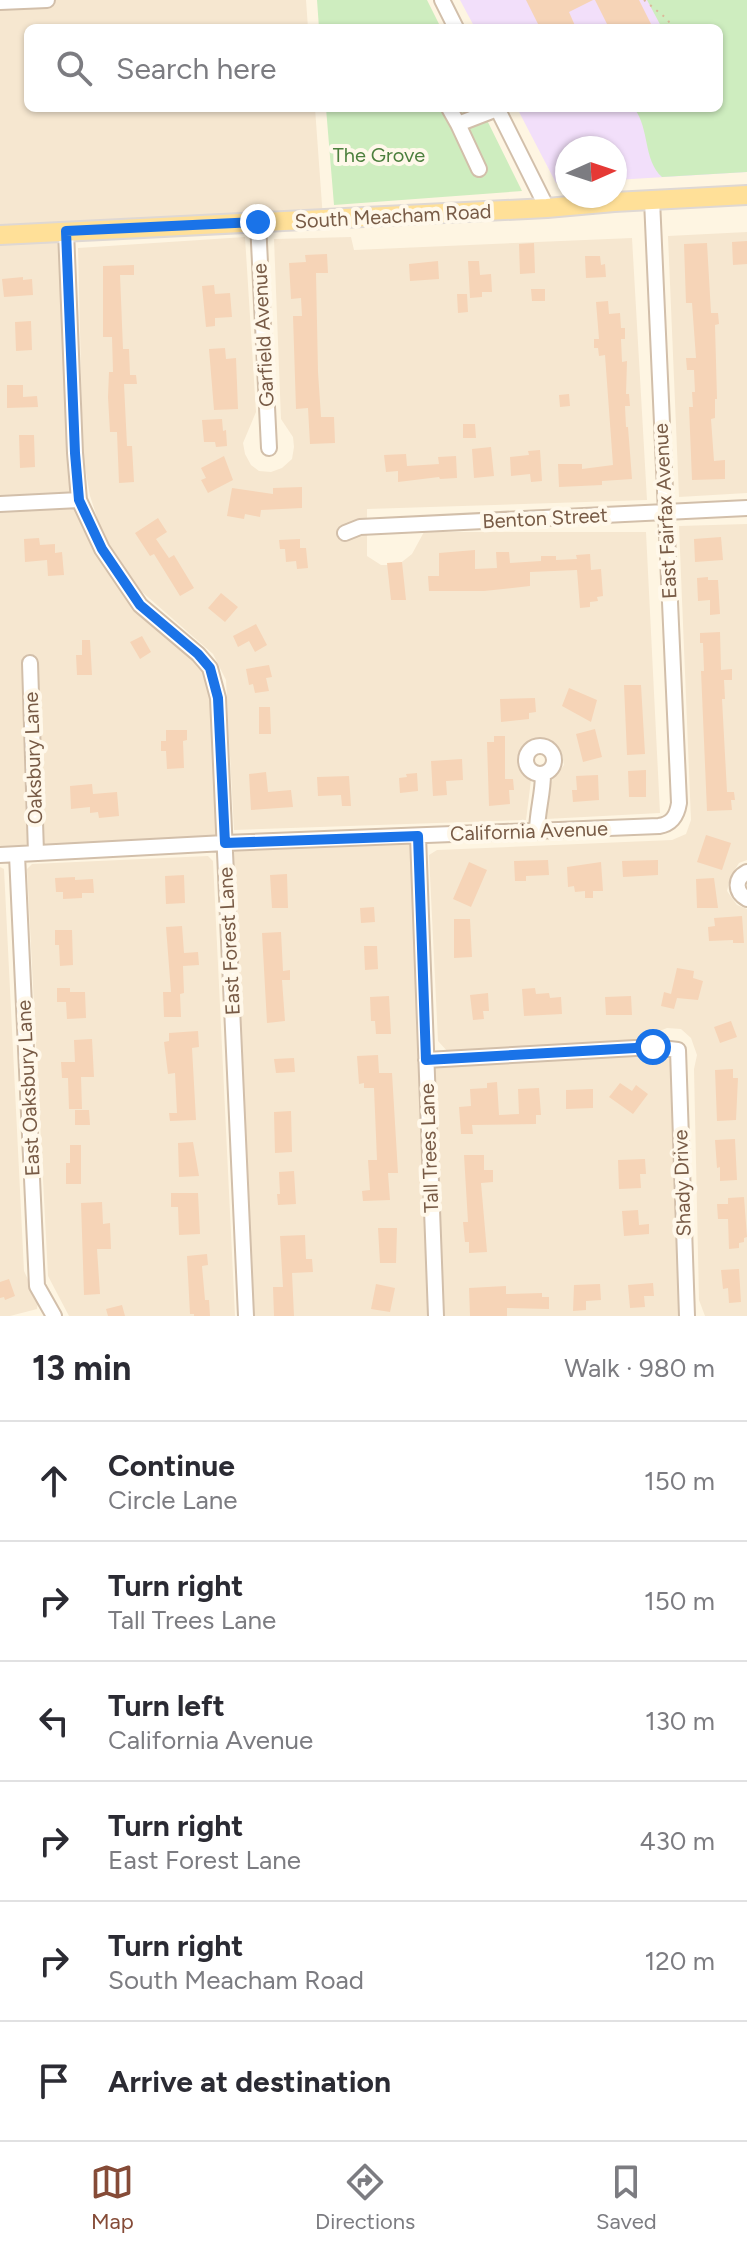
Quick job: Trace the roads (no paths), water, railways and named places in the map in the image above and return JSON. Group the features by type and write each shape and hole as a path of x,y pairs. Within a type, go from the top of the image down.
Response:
{"main road":[{"name":"South Meacham Road","path":"0,235 747,195"}],"street":[{"path":"0,2 47,0"},
{"path":"442,0 454,24"},
{"path":"451,112 479,169"},
{"path":"458,124 487,112"},
{"path":"499,112 547,208"},
{"name":"East Fairfax Avenue","path":"652,200 679,803 678,813 672,820"},
{"name":"Garfield Avenue","path":"258,222 269,448"},
{"name":"East Forest Lane","path":"66,231 79,500 102,549 140,605 210,668 218,698 246,1316"},
{"path":"0,504 79,500"},
{"name":"Benton Street","path":"345,533 360,527 747,508"},
{"name":"Oaksbury Lane","path":"30,663 36,853"},
{"path":"537,832 537,808 543,799 543,774"},
{"name":"California Avenue","path":"0,855 659,826 672,820"},
{"name":"Tall Trees Lane","path":"418,836 436,1316"},
{"name":"East Oaksbury Lane","path":"17,855 37,1286 49,1315"},
{"path":"747,872 739,878 737,886 740,894 747,899"},
{"name":"Shady Drive","path":"426,1060 653,1047 678,1050 687,1316"}],"park label":[{"name":"The Grove","path":"379,155"}]}
